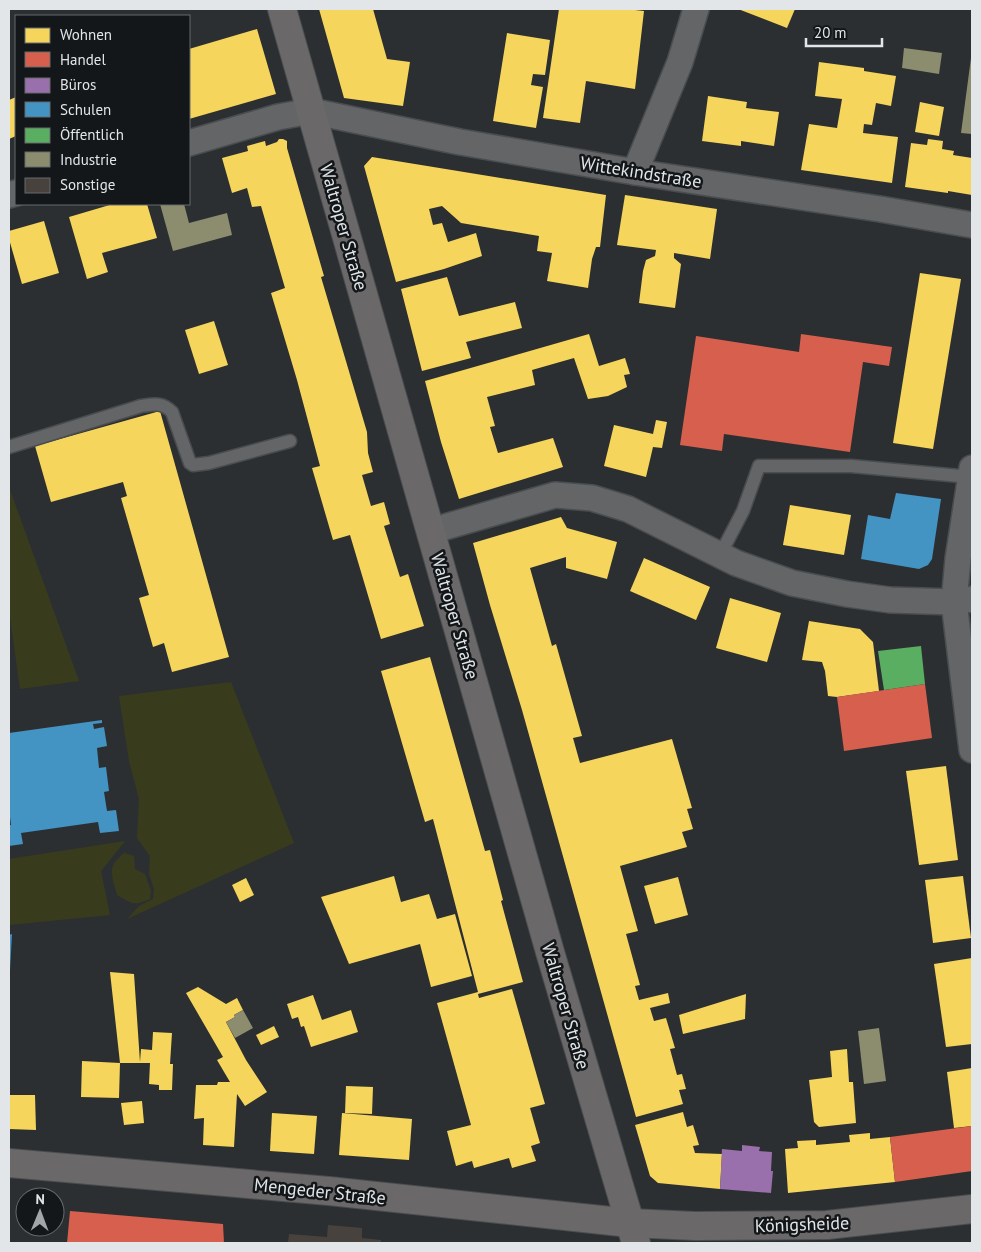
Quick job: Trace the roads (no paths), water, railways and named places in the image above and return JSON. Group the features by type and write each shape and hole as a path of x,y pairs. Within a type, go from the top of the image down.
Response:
{"main road":[{"name":"Waltroper Straße","path":"282,9 550,952 633,1233"},
{"name":"Mengeder Straße","path":"9,1163 329,1191 633,1233"},
{"name":"Königsheide","path":"633,1233 712,1227 827,1225 972,1209"}],"street":[{"path":"635,172 680,62 696,9"},
{"path":"190,143 278,117 311,111"},
{"name":"Wittekindstraße","path":"311,111 460,142 635,172 880,209 972,225"},
{"path":"972,472 958,559 963,601 972,750"},
{"path":"431,531 555,495 592,498 628,508 736,563 792,583 890,600 963,601"}],"lane":[{"path":"9,447 141,406 155,404 167,407 172,412 190,463 193,465 208,463 290,442"},
{"path":"720,555 743,510 759,466 851,466 972,472"}]}
